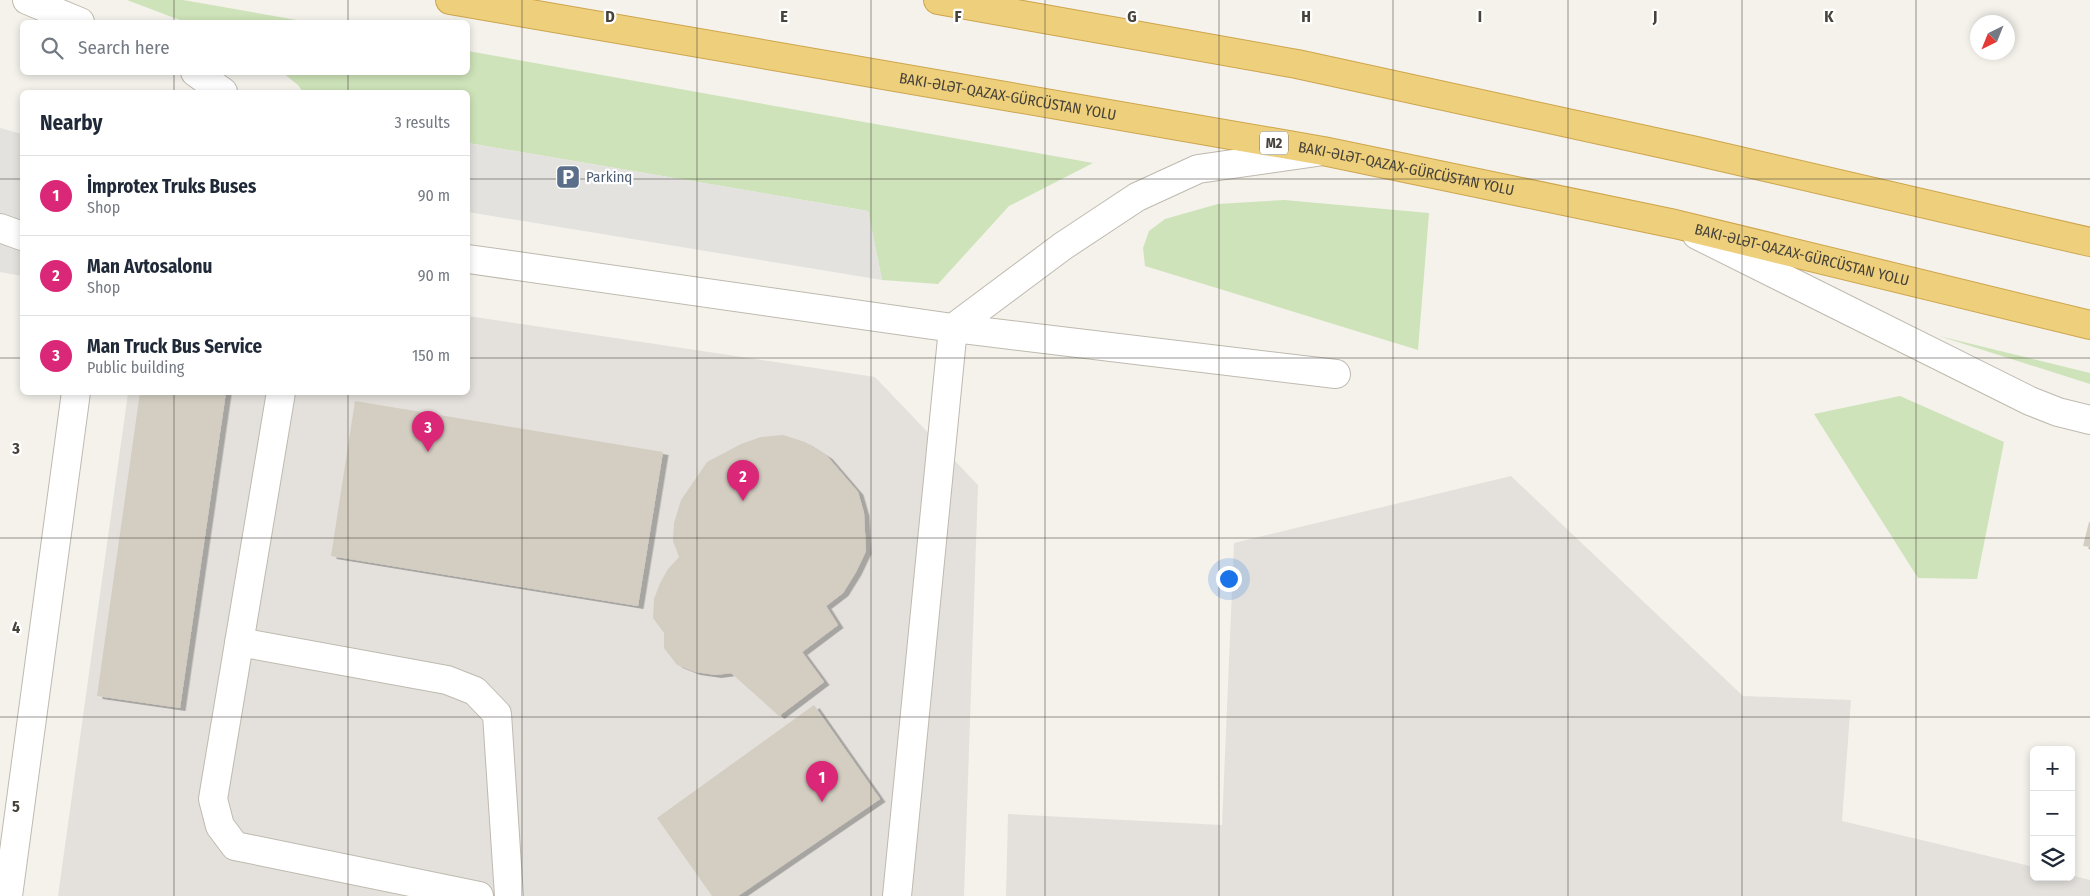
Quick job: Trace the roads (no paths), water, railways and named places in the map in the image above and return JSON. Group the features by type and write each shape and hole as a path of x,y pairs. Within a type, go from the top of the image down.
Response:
{"highway":[{"name":"M2","path":"450,0 1323,151 1675,224 2090,325"},
{"path":"938,0 1298,64 1696,151 2090,242"}],"lane":[{"path":"27,0 75,20"},
{"path":"199,75 220,90"},
{"path":"897,896 953,328 1063,246 1138,197 1198,170 1323,151"},
{"path":"1675,224 2030,401 2058,412 2090,420"},
{"path":"0,228 20,235"},
{"path":"470,259 953,328 1336,374"},
{"path":"8,896 76,395"},
{"path":"280,395 213,799 220,826 234,846 479,896"},
{"path":"239,642 447,680 475,690 497,714 509,896"}],"place":[{"name":"Parkinq","path":"568,177"},
{"name":"Man Truck Bus Service","path":"428,452"},
{"name":"Man Avtosalonu","path":"743,501"},
{"name":"İmprotex Truks Buses","path":"822,802"}]}
